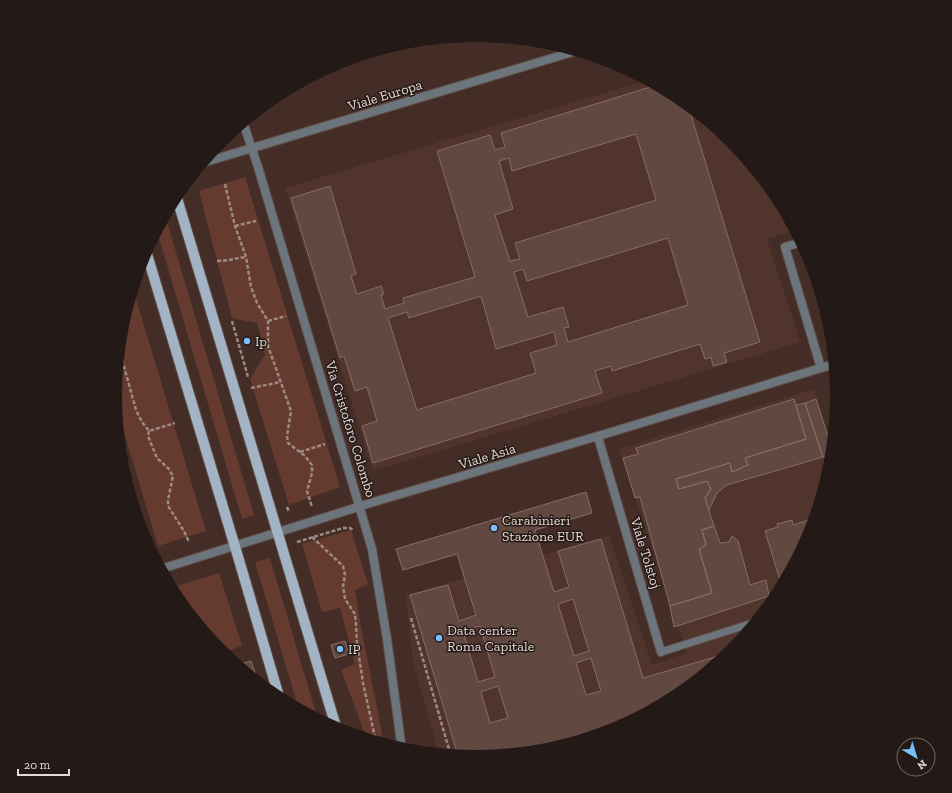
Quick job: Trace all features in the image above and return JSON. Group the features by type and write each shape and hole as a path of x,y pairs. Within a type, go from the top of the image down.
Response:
{"main road":[{"path":"179,204 334,721"},
{"path":"149,260 277,690"}],"street":[{"name":"Viale Europa","path":"212,160 567,54"},
{"name":"Via Cristoforo Colombo","path":"245,128 372,549 401,743"},
{"path":"796,244 785,247 821,368"},
{"name":"Viale Asia","path":"165,567 829,366"},
{"name":"Viale Tolstoj","path":"598,437 662,652"}],"lane":[{"name":"Viale Tolstoj","path":"662,652 747,625"}],"path":[{"path":"225,184 234,226 246,257 250,287 257,304 268,321 268,346 291,411 287,436 288,443 310,460 312,465 312,473 307,491 312,507"},
{"path":"234,226 256,221"},
{"path":"217,261 246,257"},
{"path":"268,321 286,316"},
{"path":"232,321 248,377"},
{"path":"123,364 136,410 142,422 149,431 148,436 157,458 174,476 168,506 184,531 189,542"},
{"path":"252,388 281,382"},
{"path":"149,431 175,423"},
{"path":"300,452 325,444"},
{"path":"288,507 289,512"},
{"path":"297,542 346,528 350,528 354,532"},
{"path":"312,537 343,566 345,575 343,586 345,599 355,614 357,643 375,736"},
{"path":"411,618 449,750"}],"shaded area":[{"path":"640,82 653,89 692,115 727,146 757,181 783,219 790,232 767,239 800,342 373,471 285,188"},
{"path":"245,177 340,487 289,505 250,379 265,355 257,323 232,318 199,191"},
{"path":"167,222 254,515 242,519 159,238"},
{"path":"136,298 206,531 158,546 123,430 122,420 122,373 128,327"},
{"path":"814,389 828,436 824,466 812,510 804,532 783,574 771,593 743,630 710,663 692,678 653,704 633,714 612,724 568,739 522,748 499,750 476,751 437,749 413,663 406,595 609,536 652,665 687,653 619,449"},
{"path":"351,530 368,584 355,590 383,739 365,733 341,670 355,664 340,608 322,612 302,544"},
{"path":"270,558 316,712 297,703 255,562"},
{"path":"219,573 242,645 229,651 209,630 177,586"}],"building":[{"path":"650,87 691,114 760,342 724,353 727,362 713,366 711,357 705,359 700,344 612,371 611,366 595,371 602,393 373,463 362,426 377,421 367,387 355,391 344,356 340,358 291,198 330,186 356,274 351,276 357,294 381,286 384,294 381,295 385,309 404,303 403,298 475,277 437,151 490,135 495,150 505,147 501,133","holes":["636,134 656,200 515,243 520,259 510,261 495,215 513,209 499,161 509,158 512,171","668,238 688,305 568,342 564,328 569,327 563,307 528,317 514,272 523,269 527,281","481,296 496,349 554,332 557,345 530,353 536,373 417,410 388,318 407,312 409,318"]},
{"path":"794,399 806,439 745,458 748,465 732,472 730,463 676,479 679,489 707,481 711,489 705,498 714,526 702,530 706,545 699,549 712,593 670,606 640,497 635,498 623,458 638,454 636,448"},
{"path":"816,399 828,436 825,456 823,457 805,403"},
{"path":"805,403 823,457 727,485 717,493 709,510 705,498 711,489 707,481 679,489 676,479 730,463 732,472 748,465 745,458 806,439 796,405"},
{"path":"586,492 592,513 535,530 554,592 569,587 558,551 601,539 643,678 717,656 692,678 653,704 612,724 590,732 568,739 522,748 476,751 456,750 410,595 448,585 459,621 476,615 457,554 403,570 396,549","holes":["573,599 589,651 574,656 558,604","480,626 495,677 478,682 463,631","591,658 601,691 586,695 576,663","498,686 508,718 490,723 481,692"]},
{"path":"792,520 793,525 808,520 794,553 780,579 765,531 778,527 777,524"},
{"path":"714,526 720,543 729,542 732,536 738,541 750,585 766,580 769,596 674,627 670,606 712,593 699,549 706,545 702,530"},
{"name":"IP","path":"345,641 349,654 335,658 331,645"},
{"path":"251,661 256,675 243,663"}],"place":[{"name":"Ip","path":"247,341"},
{"name":"Carabinieri Stazione EUR","path":"494,528"},
{"name":"Data center Roma Capitale","path":"439,638"},
{"name":"IP","path":"340,649"}]}
